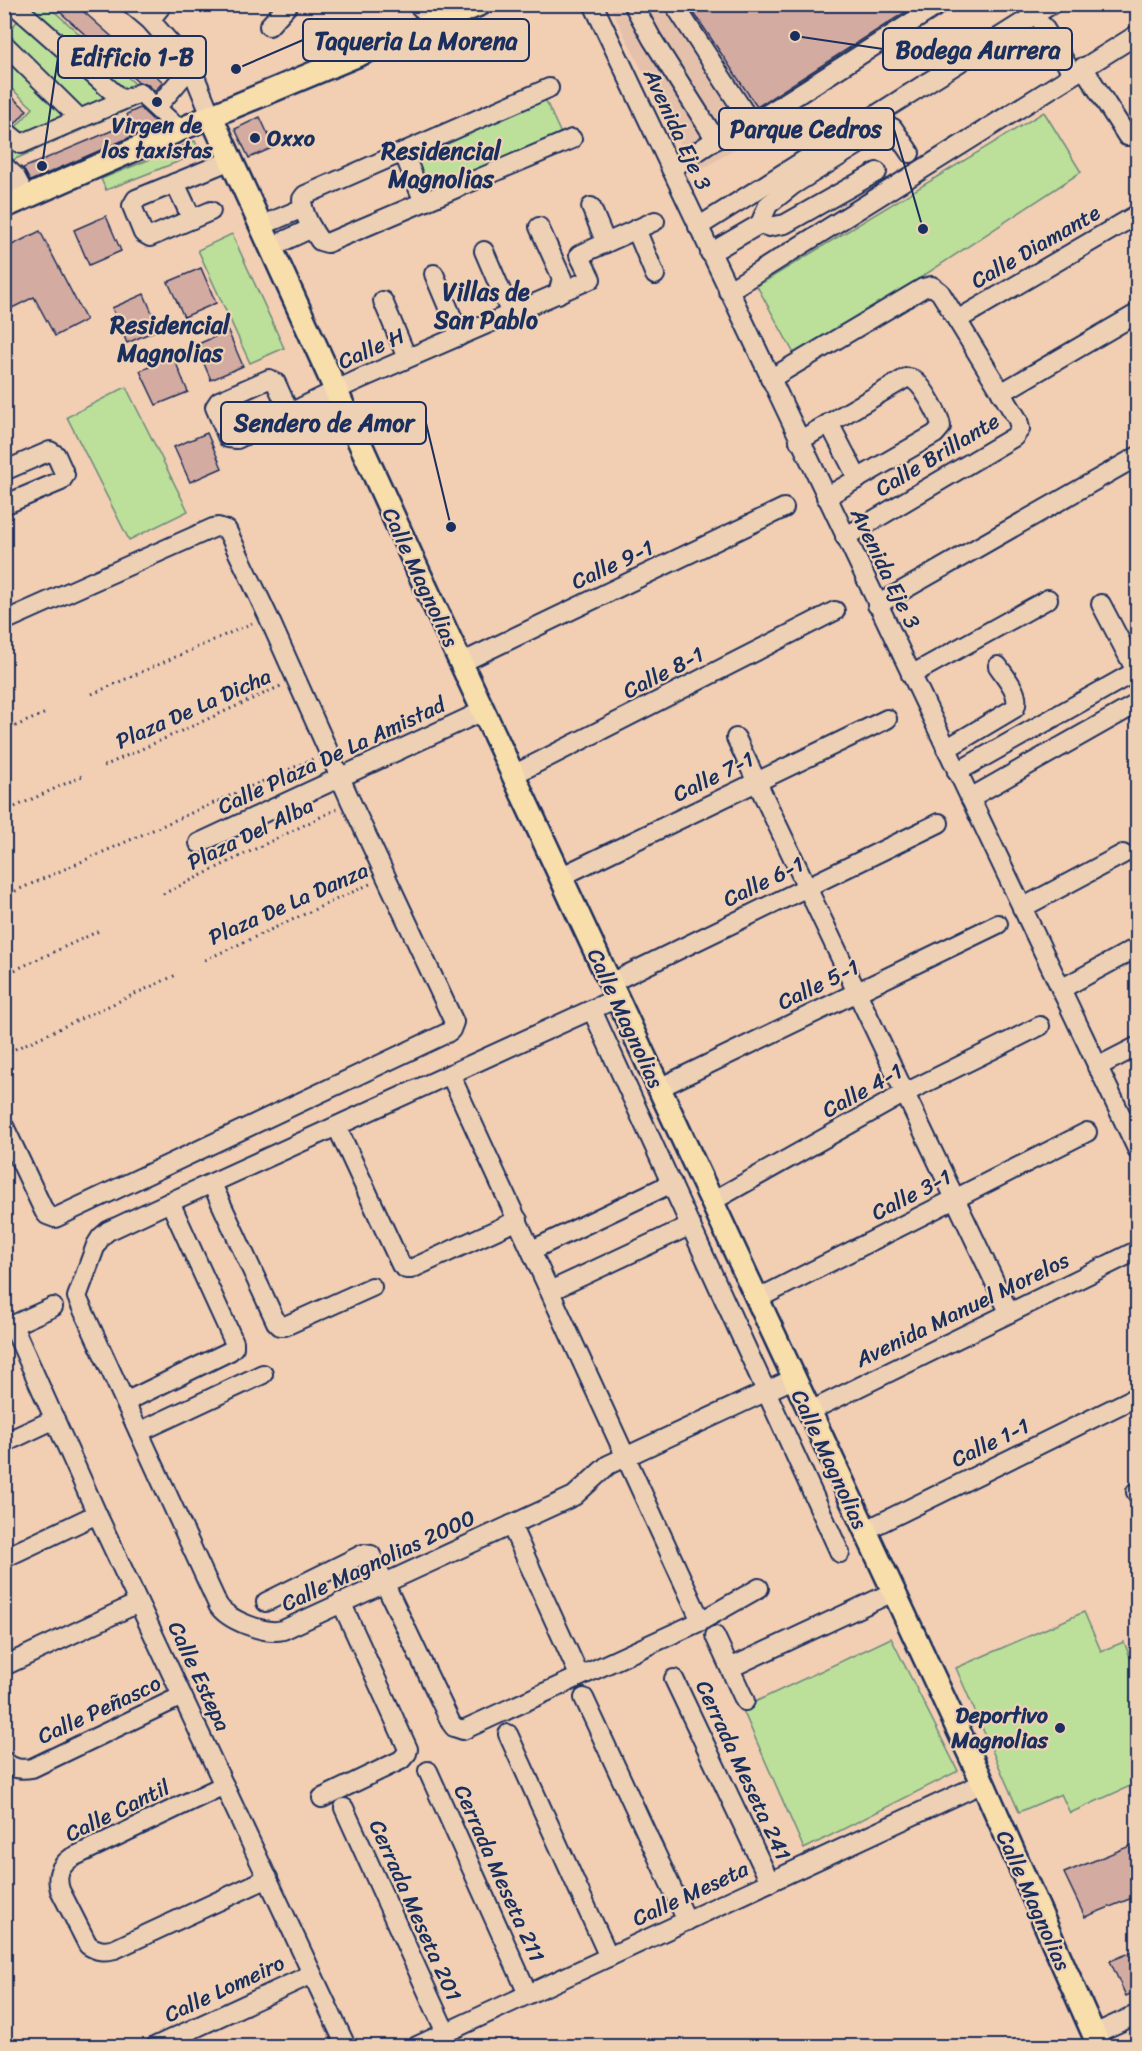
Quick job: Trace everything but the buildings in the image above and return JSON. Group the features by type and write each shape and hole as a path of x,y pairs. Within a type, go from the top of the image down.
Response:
{"main road":[{"path":"4,207 211,116 480,4"},
{"name":"Calle Magnolias","path":"211,116 483,711 982,1784 1097,2040"}],"street":[{"path":"13,4 122,100"},
{"name":"Calle Magnolias","path":"131,4 150,20 191,67 211,116"},
{"path":"150,20 163,4"},
{"path":"269,26 289,4"},
{"path":"417,4 438,23"},
{"name":"Avenida Eje 3","path":"593,4 1097,1067 1132,1123 1137,1151"},
{"path":"633,4 652,39 716,140"},
{"path":"674,4 748,118 753,122 759,121 940,4"},
{"path":"698,226 1052,4"},
{"path":"1043,26 1127,136"},
{"path":"728,291 1137,34"},
{"path":"4,44 80,119"},
{"path":"156,107 191,67"},
{"path":"549,88 305,195 302,198 303,208 312,228 320,241 325,243 572,139"},
{"path":"4,130 21,144 140,93 180,130"},
{"path":"670,169 748,118"},
{"path":"710,253 760,224 768,206 793,185 887,127 894,130 910,153"},
{"path":"403,152 424,202"},
{"path":"211,211 150,237 143,233 132,209 132,203 136,199 231,160"},
{"path":"834,160 852,188"},
{"path":"4,166 15,176 26,196"},
{"path":"760,224 779,227 877,172"},
{"path":"175,183 192,219"},
{"path":"793,185 811,211"},
{"path":"591,207 606,243 655,221"},
{"path":"261,226 303,208"},
{"name":"Calle Diamante","path":"957,320 1137,213"},
{"path":"539,227 562,278 558,294"},
{"path":"271,247 312,228"},
{"path":"636,229 656,275"},
{"name":"Calle H","path":"290,414 276,383 272,380 266,380 215,404 215,410 227,436 231,440 237,439 290,414 336,390 591,279 579,255 606,243"},
{"path":"484,251 512,315"},
{"path":"434,274 460,336"},
{"path":"770,379 924,288 932,286 940,292 1001,393"},
{"path":"383,301 407,358"},
{"name":"Calle Brillante","path":"845,537 1014,437 1020,429 1018,420 1001,393 1137,314"},
{"path":"799,441 906,378 911,378 918,384 939,417 941,427 935,434 826,497"},
{"path":"829,423 858,479"},
{"path":"4,471 50,451 56,455 65,475 61,481 4,505"},
{"path":"877,605 1137,456"},
{"name":"Calle 9-1","path":"461,663 784,508"},
{"path":"4,621 213,528 222,528 229,534 351,802 453,1017 453,1026 447,1033 56,1218 51,1218 44,1211 4,1126"},
{"path":"911,675 1048,599"},
{"path":"957,772 1137,671 1101,604"},
{"name":"Calle 8-1","path":"513,775 836,611"},
{"path":"946,749 1015,708 1016,694 998,666"},
{"path":"970,798 1137,703"},
{"name":"Calle Plaza De La Amistad","path":"199,843 483,711"},
{"name":"Calle 7-1","path":"560,877 887,719"},
{"path":"736,738 1009,1312"},
{"name":"Calle 6-1","path":"77,1297 96,1245 108,1231 592,1010 613,991 808,886 939,823"},
{"path":"1022,908 1123,854"},
{"name":"Calle 5-1","path":"659,1088 998,924"},
{"path":"1061,989 1137,947"},
{"path":"592,1010 840,1553"},
{"name":"Calle 4-1","path":"711,1202 904,1094 1040,1026"},
{"path":"1097,1067 1137,1046"},
{"path":"450,1074 701,1621"},
{"path":"337,1127 401,1265 406,1269 411,1269 518,1220"},
{"name":"Calle 3-1","path":"757,1299 1087,1132"},
{"path":"531,1250 672,1183"},
{"path":"212,1184 276,1322 280,1326 285,1326 372,1287"},
{"path":"125,1402 234,1347 234,1342 170,1202"},
{"path":"550,1291 691,1225"},
{"name":"Avenida Manuel Morelos","path":"808,1412 1137,1250"},
{"name":"Calle Magnolias 2000","path":"77,1297 218,1605 224,1612 264,1630 274,1632 283,1630 574,1497 602,1470 626,1457 794,1379"},
{"path":"9,1328 53,1307"},
{"name":"Calle Estepa","path":"9,1328 55,1419 138,1603 346,2046"},
{"path":"139,1432 263,1374"},
{"name":"Calle 1-1","path":"864,1531 1137,1396"},
{"path":"4,1443 55,1419"},
{"path":"4,1558 97,1514"},
{"path":"511,1525 579,1676"},
{"path":"266,1602 366,1553 373,1557 451,1723 458,1729 467,1728 701,1621 759,1588"},
{"path":"730,1668 893,1592"},
{"path":"322,1798 401,1760 408,1749 341,1602"},
{"path":"4,1666 138,1603"},
{"path":"715,1636 746,1701"},
{"name":"Cerrada Meseta 241","path":"674,1679 770,1882"},
{"name":"Calle Peñasco","path":"4,1761 14,1768 23,1770 32,1768 182,1696"},
{"path":"584,1698 687,1922"},
{"path":"507,1734 609,1957"},
{"name":"Cerrada Meseta 211","path":"428,1771 528,1994"},
{"name":"Calle Meseta","path":"417,2046 982,1784"},
{"name":"Calle Cantil","path":"224,1785 71,1858 58,1872 57,1881 60,1890 88,1945 96,1950 105,1951 115,1949 268,1878"},
{"name":"Cerrada Meseta 201","path":"344,1808 446,2033"},
{"name":"Calle Lomeiro","path":"156,2046 312,1974"},
{"path":"1097,2040 1137,2014"}],"path":[{"path":"92,694 268,616"},
{"name":"Plaza De La Dicha","path":"104,766 296,680"},
{"path":"4,731 48,712"},
{"path":"4,896 328,752"},
{"path":"4,812 82,777"},
{"name":"Plaza Del Alba","path":"163,894 351,802"},
{"name":"Plaza De La Danza","path":"205,960 386,877"},
{"path":"4,975 101,930"},
{"path":"4,1054 176,975"}],"shaded area":[{"path":"609,5 959,5 695,174"}],"green space":[{"path":"32,5 47,5 152,99 6,163 4,119 15,128 33,108 4,82 5,35"},
{"path":"545,99 561,134 429,191 414,156"},
{"path":"1044,112 1081,172 797,359 757,286"},
{"path":"195,141 200,153 106,190 101,179"},
{"path":"232,234 284,348 250,363 198,250"},
{"path":"126,387 188,511 129,540 67,417"},
{"name":"Deportivo Magnolias","path":"1084,1612 1101,1651 1124,1642 1137,1674 1137,1783 1070,1813 1061,1794 1019,1812 956,1668"},
{"path":"891,1638 958,1771 804,1849 742,1708"}],"place":[{"name":"Bodega Aurrera","path":"795,36"},
{"name":"Taqueria La Morena","path":"236,69"},
{"name":"Virgen de los taxistas","path":"157,102"},
{"name":"Oxxo","path":"255,138"},
{"name":"Edificio 1-B","path":"42,166"},
{"name":"Parque Cedros","path":"923,229"},
{"name":"Sendero de Amor","path":"451,527"},
{"name":"Deportivo Magnolias","path":"1060,1728"}],"district":[{"name":"Residencial Magnolias","path":"441,165"},
{"name":"Villas de San Pablo","path":"486,306"},
{"name":"Residencial Magnolias","path":"170,339"}]}
